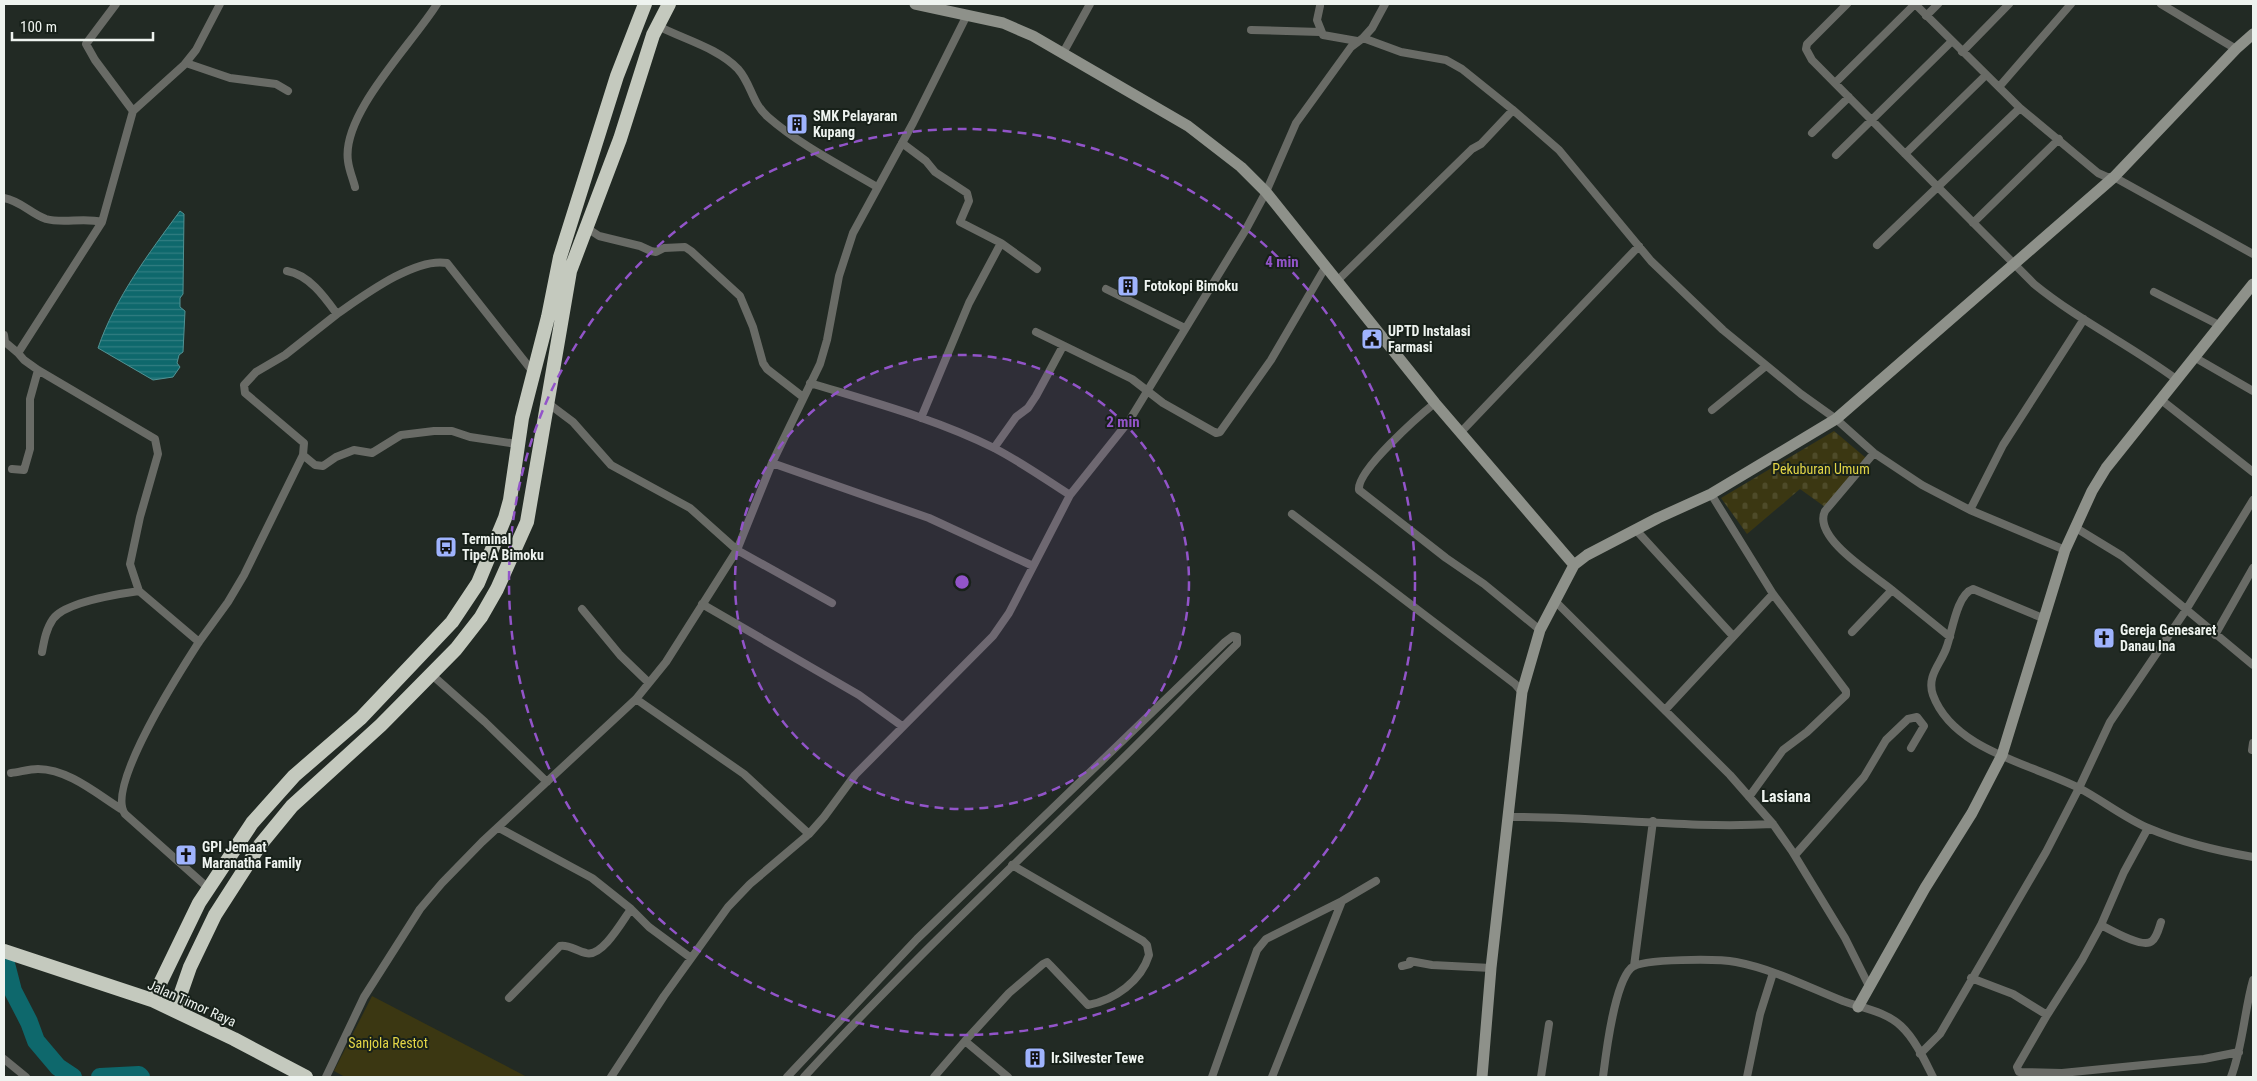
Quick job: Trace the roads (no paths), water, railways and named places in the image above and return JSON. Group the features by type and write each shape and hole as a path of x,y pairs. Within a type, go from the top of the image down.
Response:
{"highway":[{"path":"152,1000 207,887 252,822 290,780 362,718 452,622 471,596 493,547 510,500 517,444 528,388 548,318 560,257 617,76 644,4"},
{"path":"175,1010 198,949 232,886 277,822 304,794 381,725 432,675 471,632 513,556 527,522 568,281 620,139 658,26 669,4"},
{"path":"617,76 638,82"},
{"path":"528,388 549,399"},
{"path":"493,547 513,556"},
{"path":"290,780 304,794"},
{"name":"Jalan Timor Raya","path":"8,952 152,1000 306,1077"}],"street":[{"path":"116,4 86,44 95,60 134,111"},
{"path":"18,354 102,222 134,111 186,63 196,50 220,4"},
{"path":"355,187 348,160 351,137 370,93 423,26 437,4"},
{"path":"915,4 961,10 1003,23 1063,53 1188,126 1234,161 1266,192 1435,403 1574,565"},
{"path":"1063,53 1090,4"},
{"path":"611,1077 691,958 733,901 809,834 855,775 993,636 1009,613 1070,495 1129,421 1245,231 1266,192 1296,123 1360,39 1372,28 1385,4"},
{"path":"1847,4 1810,41 1806,49 1812,60 2034,284 2176,379"},
{"path":"1835,83 1915,4 1998,88 2098,173 2114,177 2253,254"},
{"path":"1926,16 1938,4"},
{"path":"1962,52 2009,4"},
{"path":"1998,88 2071,4"},
{"path":"2161,4 2236,49"},
{"path":"1320,6 1317,20 1320,32"},
{"path":"326,1077 364,998 420,909 462,862 636,699 666,662 737,550 772,463 820,364 847,248 877,187 902,143 961,10"},
{"path":"658,26 710,50 732,64 748,85 755,104 768,117 802,142 877,187"},
{"path":"1251,30 1320,32 1323,35 1360,39 1401,52 1446,60 1462,69 1559,150 1651,261 1723,330 1766,366 1836,419 1874,453 1922,485 1970,510 2065,550"},
{"path":"1482,1077 1491,968 1522,692 1540,630 1574,565 1587,555 1711,494 1836,419 2114,177 2236,49 2253,34"},
{"path":"1836,155 1952,41"},
{"path":"186,63 230,78 276,84 288,91"},
{"path":"1905,154 1986,75"},
{"path":"1812,133 1849,97"},
{"path":"1877,245 2020,108"},
{"path":"1338,280 1472,149 1481,144 1513,110"},
{"path":"1973,223 2059,139"},
{"path":"902,143 926,161 935,172 967,193 969,201 960,222 1001,243 1038,269"},
{"path":"4,198 19,203 46,219 54,221 91,219 102,222"},
{"path":"587,228 599,236 640,246 651,251 656,252 664,248 685,247 691,251 740,296 753,327 763,363 767,369 803,397"},
{"path":"922,418 970,303 1001,243"},
{"path":"1461,432 1638,246"},
{"path":"121,809 122,789 138,747 198,642 228,602 244,575 303,455 304,443 245,393 244,385 256,372 285,355 337,314 390,280 421,267 447,263 533,372"},
{"path":"1036,332 1132,379 1170,407 1216,433 1220,432 1271,360 1326,266"},
{"path":"287,271 298,273 308,280 337,314"},
{"path":"1106,289 1185,328"},
{"path":"1858,1007 1925,888 1972,813 2002,755 2065,550 2092,491 2106,468 2160,399 2252,289"},
{"path":"2154,292 2221,326"},
{"path":"1970,510 2003,445 2084,319"},
{"path":"4,335 6,342 38,370 155,439 158,454 140,517 130,564 139,591 198,642"},
{"path":"994,448 1016,417 1028,408 1063,346"},
{"path":"2194,357 2253,391"},
{"path":"1712,410 1766,366"},
{"path":"12,469 24,470 30,449 30,399 38,370"},
{"path":"810,383 922,418 994,448 1070,495"},
{"path":"549,399 573,422 611,465 690,508 737,550 832,603"},
{"path":"2160,399 2253,472"},
{"path":"1435,403 1387,447 1364,476 1358,486 1359,490 1446,558 1484,584 1540,630"},
{"path":"303,455 315,466 323,466 336,457 354,450 372,453 401,435 434,431 452,431 470,437 517,444"},
{"path":"1874,453 1825,510 1822,518 1825,530 1846,555 1950,637"},
{"path":"772,463 929,518 1033,566"},
{"path":"1711,494 1773,594 1846,691 1846,695 1806,732 1783,750 1749,797"},
{"path":"1920,1054 1940,1034 2046,852 2080,788 2113,716 2186,610 2253,500"},
{"path":"1292,514 1515,684 1522,692"},
{"path":"2076,528 2122,556 2253,665"},
{"path":"1636,530 1733,636"},
{"path":"2215,635 2253,568"},
{"path":"2045,619 1972,589 1965,594 1955,616 1946,651 1932,676 1934,698 1953,726 1965,736 2002,755 2080,788 2106,806 2148,828 2214,849 2253,857"},
{"path":"1852,632 1892,590"},
{"path":"42,652 48,629 59,613 79,604 139,591"},
{"path":"1666,710 1773,594"},
{"path":"1555,601 1666,710 1773,824 1795,855 1845,938 1869,986"},
{"path":"702,604 859,695 902,726"},
{"path":"582,608 620,655 649,683"},
{"path":"786,1077 892,965 1190,676 1233,636 1237,637 1237,644 1106,776 1012,864 902,973 804,1077"},
{"path":"432,675 485,722 546,782"},
{"path":"636,699 744,774 809,834"},
{"path":"1795,855 1864,777 1886,740 1908,719 1917,717 1924,726 1911,748"},
{"path":"11,773 38,769 57,772 79,782 121,809 207,887"},
{"path":"1508,817 1653,821 1714,826 1773,824"},
{"path":"1603,1077 1615,1008 1627,974 1634,966 1653,821"},
{"path":"499,828 592,878 631,908 649,927 691,958"},
{"path":"2148,828 2124,872 2101,925 2082,960 2046,1015 2017,1067 2019,1072 2062,1073 2204,1059 2239,1052"},
{"path":"937,1076 965,1041 1009,993 1043,964 1047,962 1088,1005 1108,997 1134,982 1149,955 1147,945 1143,941 1012,864"},
{"path":"1212,1077 1257,950 1266,939 1342,901 1376,881"},
{"path":"1272,1077 1342,901"},
{"path":"510,998 560,946 568,946 589,954 598,951 631,908"},
{"path":"2101,925 2138,942 2146,943 2151,942 2155,938 2161,922"},
{"path":"1634,966 1661,962 1725,960 1773,973 1858,1007 1876,1011 1901,1026 1933,1077"},
{"path":"1402,966 1410,964 1410,961 1432,965 1491,968"},
{"path":"892,965 902,973"},
{"path":"1747,1077 1760,1014 1773,973"},
{"path":"1971,978 1998,986 2046,1015"},
{"path":"2231,1077 2239,1052 2240,1036 2253,980"},
{"path":"1541,1077 1549,1024"},
{"path":"965,1041 1008,1077"},
{"path":"4,1059 26,1077"}],"water":[{"path":"180,211 184,214 183,294 180,298 180,307 185,311 183,352 179,355 177,363 180,367 173,377 153,380 98,348 105,329 123,294"}],"waterway":[{"path":"4,956 13,991 29,1022 36,1041 58,1067 73,1077"},
{"path":"100,1077 139,1075 141,1077"}],"place":[{"name":"SMK Pelayaran Kupang","path":"797,124"},
{"name":"Fotokopi Bimoku","path":"1128,286"},
{"name":"UPTD Instalasi Farmasi","path":"1372,339"},
{"name":"Terminal Tipe A Bimoku","path":"446,547"},
{"name":"Gereja Genesaret Danau Ina","path":"2104,638"},
{"name":"GPI Jemaat Maranatha Family","path":"186,855"},
{"name":"Ir.Silvester Tewe","path":"1035,1058"}],"district":[{"name":"Lasiana","path":"1786,796"}],"park label":[{"name":"Pekuburan Umum","path":"1821,469"},
{"name":"Sanjola Restot","path":"388,1043"}]}
